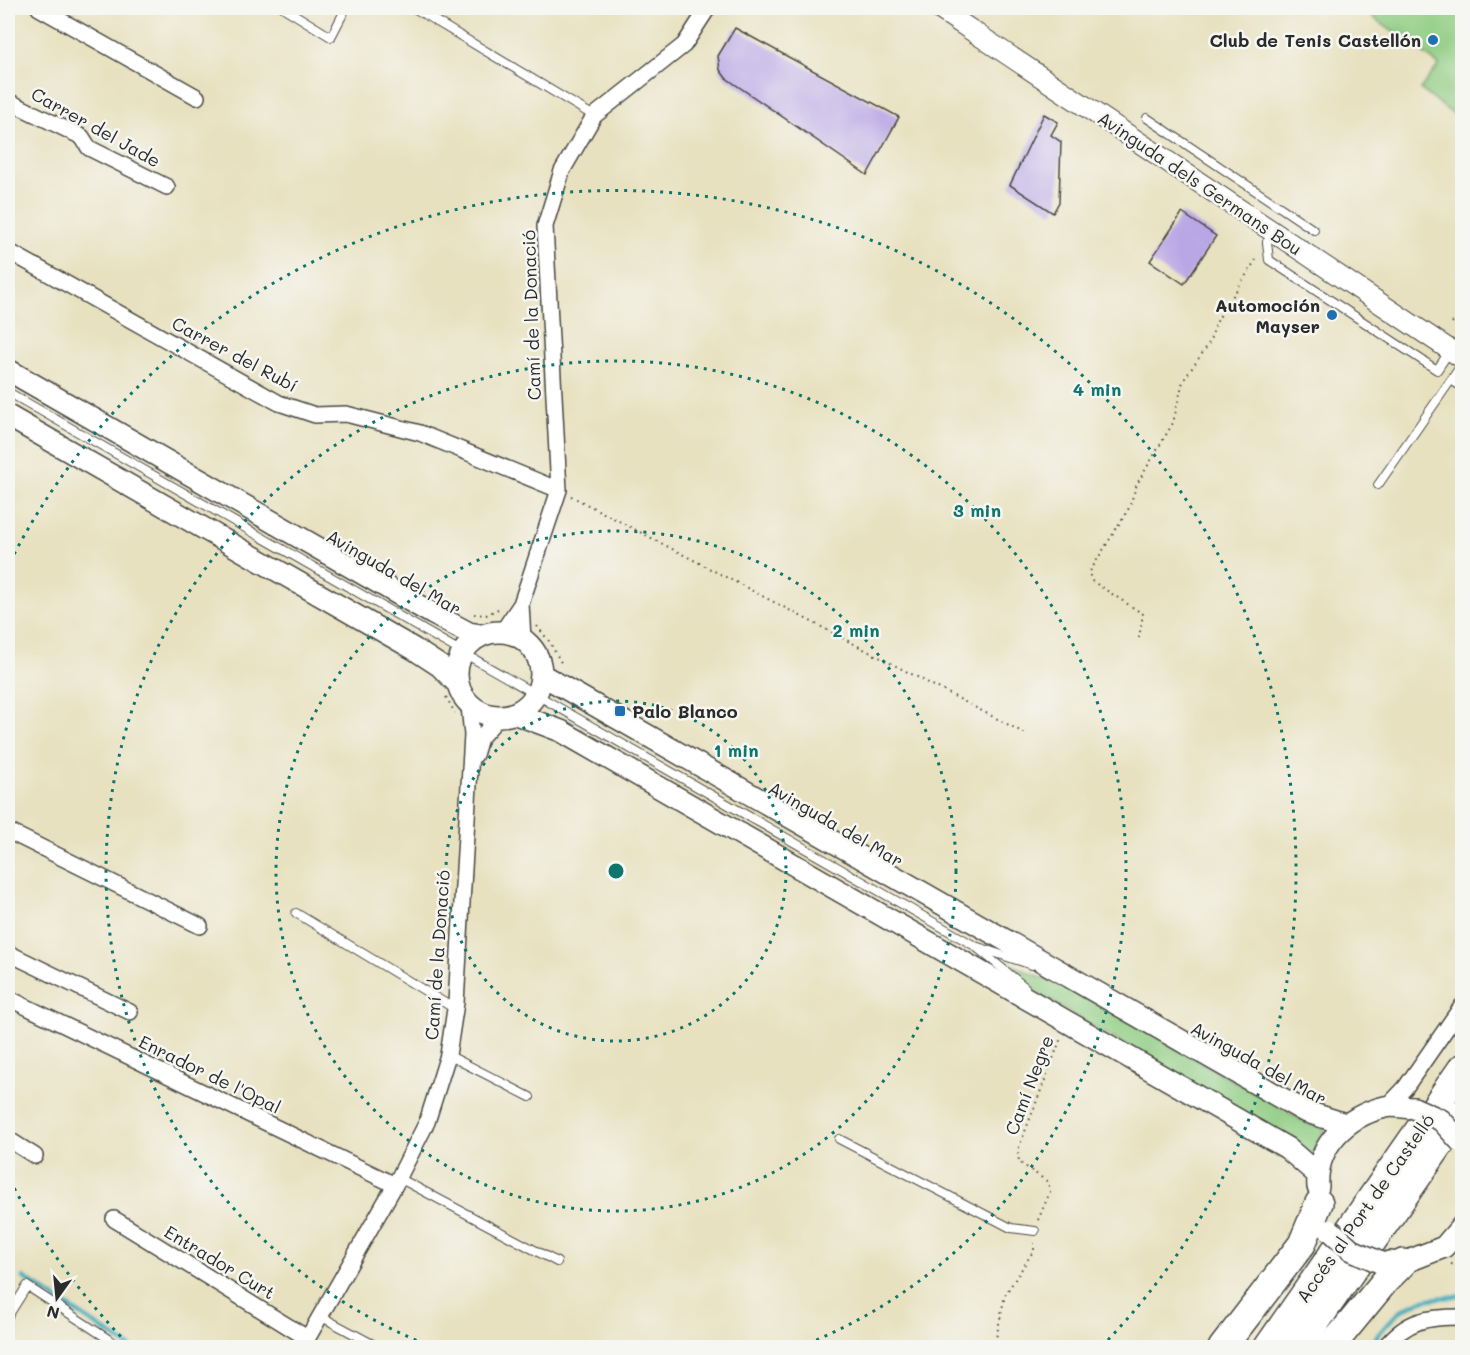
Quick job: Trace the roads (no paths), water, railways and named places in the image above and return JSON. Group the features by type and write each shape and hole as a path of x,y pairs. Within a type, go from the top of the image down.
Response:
{"highway":[{"name":"Accés al Port de Castelló","path":"1267,1347 1462,1068"},
{"name":"Accés al Port de Castelló","path":"1298,1347 1462,1113"},
{"path":"1222,1347 1302,1244 1319,1203"},
{"path":"1330,1347 1386,1280 1391,1263"}],"main road":[{"name":"Avinguda del Mar","path":"8,370 434,614 469,633 481,635"},
{"path":"8,416 414,649 440,666 457,683 469,706"},
{"path":"457,683 461,653 481,635 502,632 523,639 537,654 542,675 536,695 507,716"},
{"name":"Avinguda del Mar","path":"542,675 1304,1111 1345,1124"},
{"name":"Avinguda del Mar","path":"469,706 483,714 507,716 561,731 1287,1148 1317,1174"},
{"path":"1462,1143 1441,1120 1414,1108 1387,1107 1345,1124 1326,1146 1317,1174 1319,1203 1330,1230 1352,1250 1391,1263 1453,1250 1462,1226"}],"street":[{"path":"39,8 197,97"},
{"name":"Camí de la Donació","path":"502,632 521,604 559,490 545,226 562,171 594,116 684,45 708,8"},
{"name":"Avinguda dels Germans Bou","path":"938,8 1458,357"},
{"name":"Carrer del Jade","path":"8,101 82,137 90,148 167,187"},
{"name":"Carrer del Rubí","path":"8,251 279,403 315,415 346,414 420,433 559,490"},
{"name":"Camí de la Donació","path":"521,604 523,639"},
{"name":"Camí de la Donació","path":"304,1343 397,1181 427,1122 448,1055 455,1009 467,781 472,735 469,706"},
{"name":"Camí de la Donació","path":"467,781 480,738 507,716"},
{"path":"8,831 200,926"},
{"path":"8,953 130,1012"},
{"name":"Enrador de l'Opal","path":"8,998 397,1181"},
{"path":"1387,1107 1405,1088 1462,1006"},
{"path":"8,1139 34,1156"},
{"name":"Entrador Curt","path":"114,1220 304,1343"},
{"path":"1384,1347 1398,1331 1430,1317 1462,1317"}],"lane":[{"path":"284,8 331,37 346,8"},
{"path":"414,8 594,116"},
{"path":"1147,118 1314,230"},
{"path":"1268,242 1269,260 1437,370 1458,357"},
{"path":"1378,485 1452,380 1458,357"},
{"path":"1452,380 1462,387"},
{"name":"Avinguda del Mar","path":"8,392 975,946 1024,986 1042,1006"},
{"path":"296,913 455,1009"},
{"name":"Avinguda del Mar","path":"975,946 1061,972"},
{"path":"448,1055 530,1097"},
{"path":"838,1139 1011,1228 1035,1231"},
{"path":"397,1181 557,1262"},
{"path":"8,1316 27,1286 122,1347"},
{"path":"320,1316 380,1347"}],"waterway":[{"path":"23,1277 131,1348"},
{"path":"1368,1348 1394,1317 1410,1306 1430,1299 1462,1295"}],"place":[{"name":"Club de Tenis Castellón","path":"1433,40"},
{"name":"Automoción Mayser","path":"1332,315"},
{"name":"Palo Blanco","path":"620,711"}]}
